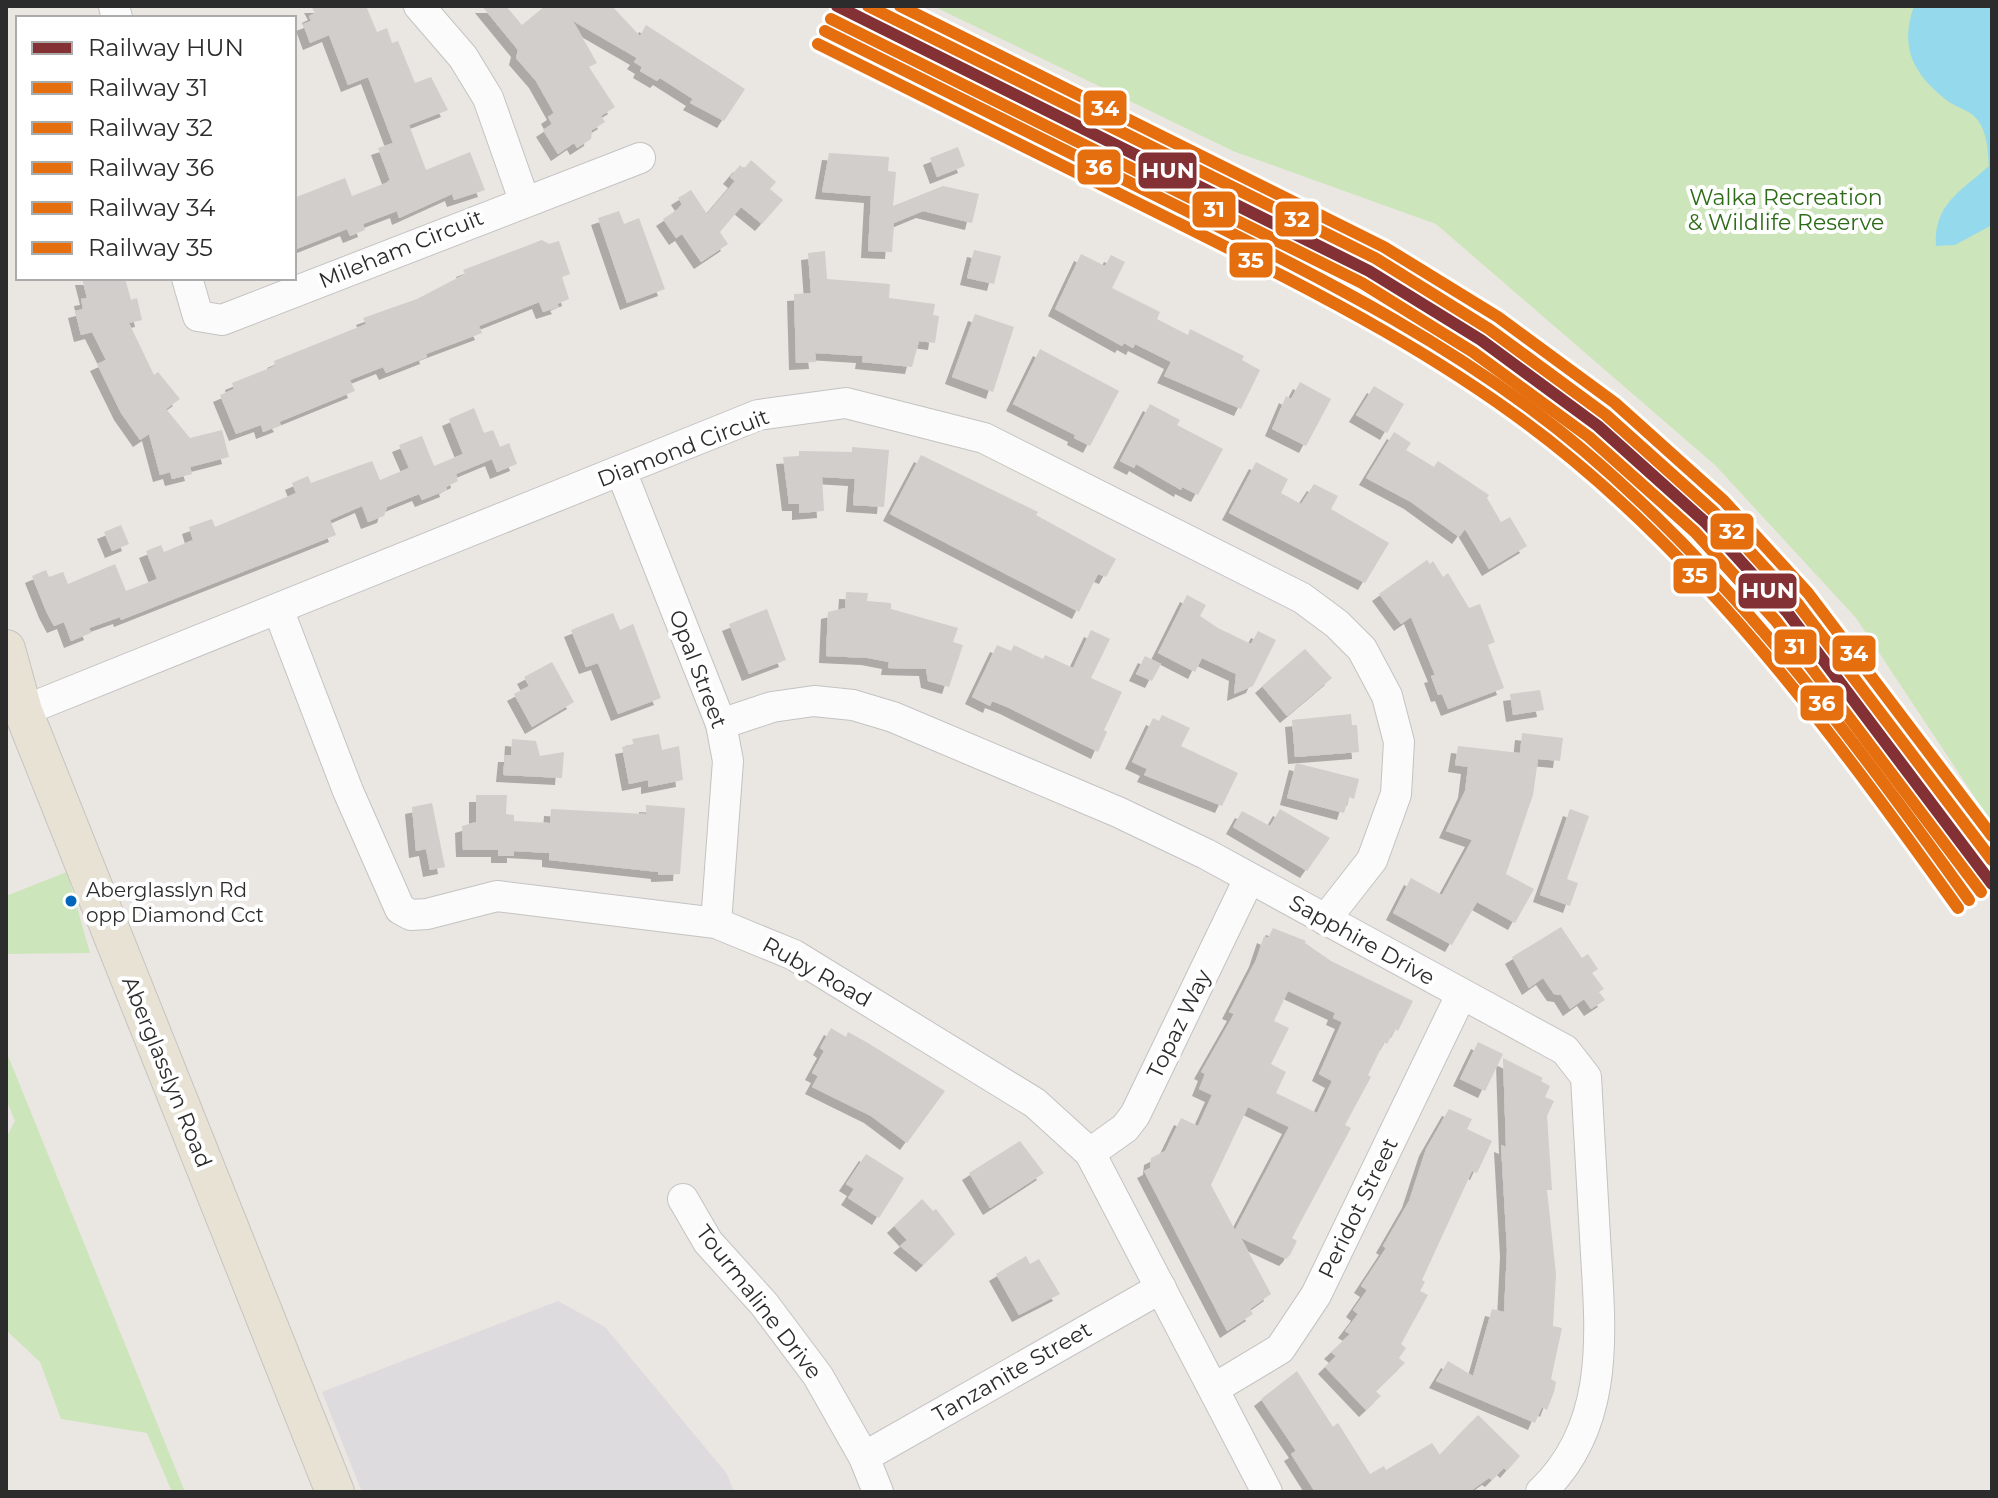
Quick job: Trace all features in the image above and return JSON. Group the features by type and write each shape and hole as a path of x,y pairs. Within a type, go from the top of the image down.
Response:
{"main road":[{"name":"Aberglasslyn Road","path":"6,649 23,711 335,1492"}],"street":[{"path":"419,6 463,57 488,98 524,200"},
{"name":"Mileham Circuit","path":"188,280 198,316 222,320 524,200 640,158"},
{"name":"Diamond Circuit","path":"23,711 758,415 846,403 984,438 1302,598 1362,649 1387,696 1399,742 1396,794 1372,860 1325,920"},
{"name":"Opal Street","path":"621,471 721,724 728,761 716,923"},
{"name":"Ruby Road","path":"278,609 348,791 400,909 411,915 427,914 497,896 716,923 794,955 1047,1111 1090,1153 1267,1492"},
{"name":"Sapphire Drive","path":"721,724 772,707 814,701 880,713 1118,812 1206,854 1565,1050 1586,1077 1601,1352 1584,1426 1565,1470 1541,1492"},
{"name":"Topaz Way","path":"1090,1153 1125,1128 1135,1115 1249,879"},
{"name":"Peridot Street","path":"1215,1388 1280,1349 1316,1295 1461,995"},
{"name":"Tourmaline Drive","path":"683,1199 708,1242 764,1304 818,1376 864,1457 878,1492"},
{"name":"Tanzanite Street","path":"864,1457 1161,1288"}],"shaded area":[{"path":"558,1301 605,1327 727,1474 734,1492 362,1492 322,1392"}],"green space":[{"name":"Walka Recreation & Wildlife Reserve","path":"933,6 1992,6 1992,823 1856,618 1715,465 1436,224 1233,151"},
{"path":"67,872 90,953 6,954 6,896"},
{"path":"6,1051 185,1492 172,1492 147,1433 61,1419 40,1362 6,1330 6,1138 15,1121 6,1099"}],"water":[{"path":"1914,6 1992,6 1992,225 1955,245 1936,246 1939,220 1959,191 1989,166 1986,141 1983,128 1976,118 1937,92 1913,60 1908,35"}],"building":[{"path":"311,6 366,6 377,32 387,28 392,43 398,41 415,83 431,77 448,110 409,125 426,170 470,152 485,190 454,200 452,194 399,218 397,211 363,224 365,230 350,236 347,229 296,249 296,197 345,178 352,196 386,183 390,180 378,148 393,143 368,77 348,85 329,35 310,43 303,24 311,21 309,16 315,13"},
{"path":"482,6 506,6 522,25 545,6 612,6 640,36 646,25 745,89 724,121 690,103 693,99 660,78 657,81 640,71 642,67 634,62 637,58 573,21 597,63 589,67 615,107 601,116 605,122 592,130 591,139 577,148 574,143 558,154 543,130 552,124 548,117 554,113 536,81 516,58 518,50"},
{"path":"958,147 965,166 937,177 930,158"},
{"path":"829,153 889,157 888,171 896,172 893,206 943,186 979,194 972,223 923,211 894,223 892,252 868,251 871,196 822,192"},
{"path":"751,160 776,182 770,189 783,200 762,224 741,207 720,232 728,244 701,262 682,234 676,238 663,219 678,209 682,204 678,198 691,190 707,214 735,181 730,177 740,165 744,169"},
{"path":"619,211 624,224 639,218 665,289 627,303 598,218"},
{"path":"542,240 549,244 559,241 570,274 562,277 569,299 557,304 559,307 543,312 539,302 479,326 482,333 426,354 427,357 386,373 383,367 350,380 355,391 279,422 281,425 263,432 261,425 236,434 220,395 234,389 232,383 275,366 274,361 366,324 363,318 417,299 465,274 463,270"},
{"path":"974,250 1001,256 994,284 967,278"},
{"path":"825,251 827,279 890,284 889,298 935,304 933,315 939,316 935,343 919,341 912,367 862,362 863,356 815,353 816,362 796,363 794,294 811,293 808,253"},
{"path":"1081,254 1105,266 1111,255 1125,262 1112,288 1160,312 1157,319 1188,335 1190,329 1244,356 1242,360 1260,370 1241,409 1164,376 1171,362 1135,344 1133,348 1124,343 1122,346 1055,309"},
{"path":"82,280 126,280 131,300 137,298 142,320 129,323 154,375 158,372 180,399 166,409 190,438 222,430 229,457 190,467 192,474 172,479 170,472 160,475 149,434 140,440 121,413 97,364 106,360 92,332 81,335 75,311 83,309 81,299 87,298"},
{"path":"975,314 1014,327 993,392 952,377"},
{"path":"1040,349 1119,391 1090,446 1074,438 1075,435 1013,404"},
{"path":"1300,382 1331,399 1306,446 1272,429 1286,396 1291,399"},
{"path":"1374,386 1404,404 1387,433 1356,415"},
{"path":"1150,404 1180,420 1177,425 1223,449 1198,495 1182,487 1181,490 1136,464 1134,468 1120,461"},
{"path":"474,408 484,433 493,430 500,447 509,443 517,464 497,472 492,459 456,474 458,481 446,487 447,490 422,500 419,494 387,507 384,516 368,522 362,506 330,520 336,535 121,620 120,617 89,628 91,633 71,641 64,622 54,626 46,611 32,576 46,570 49,577 63,572 68,584 115,564 126,591 157,579 146,551 161,545 164,552 193,540 189,527 212,519 215,527 296,493 292,483 308,476 311,483 372,461 380,480 409,468 399,445 422,436 434,466 463,454 449,419"},
{"path":"1394,432 1411,443 1406,450 1434,467 1438,461 1489,495 1487,498 1501,522 1510,517 1527,546 1489,569 1465,529 1459,537 1411,502 1366,478"},
{"path":"852,447 889,450 884,507 853,505 855,479 822,477 824,511 799,513 799,504 789,504 783,457 799,456 799,451 852,452"},
{"path":"921,455 1038,512 1036,515 1116,559 1106,577 1098,574 1079,612 890,514"},
{"path":"1256,462 1288,479 1281,493 1301,504 1314,484 1338,496 1331,509 1389,543 1365,583 1229,513"},
{"path":"121,525 129,544 112,551 104,532"},
{"path":"1427,560 1430,564 1433,561 1443,577 1448,573 1469,608 1480,604 1495,642 1488,645 1504,688 1448,709 1442,694 1438,695 1431,676 1435,675 1411,617 1401,624 1379,594"},
{"path":"846,592 868,593 867,601 891,603 891,609 958,628 953,642 963,645 949,687 928,681 926,669 888,668 889,662 826,656 828,612 845,608"},
{"path":"1187,595 1206,605 1200,616 1218,628 1251,644 1258,631 1276,640 1253,686 1234,694 1236,674 1202,658 1195,672 1158,653"},
{"path":"767,609 786,660 749,674 729,624"},
{"path":"613,613 620,630 633,624 661,698 618,714 598,663 586,667 571,630"},
{"path":"1091,630 1110,639 1091,678 1122,692 1104,730 1107,732 1098,752 1007,707 992,701 990,706 972,697 997,645 1011,651 1014,645 1043,659 1045,655 1073,668"},
{"path":"1305,649 1332,678 1287,716 1262,686"},
{"path":"1145,656 1161,664 1152,681 1136,674"},
{"path":"552,662 574,702 532,727 514,694 529,686 524,677"},
{"path":"1540,690 1544,710 1513,715 1510,694"},
{"path":"1351,714 1352,725 1357,725 1359,752 1295,757 1292,720"},
{"path":"1162,715 1190,728 1181,746 1238,773 1222,806 1144,775 1147,769 1132,762 1153,718 1159,721"},
{"path":"1522,733 1563,738 1560,761 1538,759 1533,795 1506,874 1534,889 1515,923 1477,902 1452,945 1393,913 1411,878 1442,895 1472,840 1446,831 1465,791 1468,767 1455,765 1458,746 1520,753"},
{"path":"659,734 662,750 679,746 683,780 648,787 648,780 629,784 622,747 634,745 632,739"},
{"path":"512,739 536,741 540,756 564,752 562,778 503,775 505,755 511,755"},
{"path":"1296,763 1359,779 1354,799 1349,797 1344,813 1287,798"},
{"path":"476,795 507,795 506,814 514,815 514,821 550,823 551,809 646,814 646,805 685,808 680,874 658,875 658,872 549,860 549,853 514,851 514,856 498,856 498,850 463,850 462,826 476,822"},
{"path":"432,803 445,867 430,870 426,849 416,851 412,807"},
{"path":"1280,809 1330,838 1307,871 1233,827 1242,811 1270,826"},
{"path":"1570,809 1589,816 1567,879 1578,883 1570,906 1540,895"},
{"path":"1561,927 1582,958 1588,954 1598,969 1592,973 1604,989 1599,992 1605,1000 1591,1009 1584,999 1570,1009 1561,995 1554,994 1543,978 1529,988 1512,957"},
{"path":"1273,928 1306,941 1331,961 1413,1001 1398,1031 1395,1029 1387,1044 1384,1042 1368,1075 1371,1077 1345,1125 1351,1128 1292,1238 1297,1241 1290,1255 1286,1259 1241,1238 1271,1294 1250,1309 1253,1314 1227,1331 1144,1171 1150,1168 1151,1158 1165,1151 1181,1118 1198,1126 1212,1095 1199,1089 1205,1074 1201,1072 1234,1014 1229,1012 1256,960 1264,936 1268,938","holes":["1288,991 1335,1013 1333,1018 1342,1022 1319,1074 1332,1081 1317,1113 1276,1093 1286,1072 1271,1064 1289,1028 1274,1021","1248,1107 1289,1127 1235,1230 1211,1185"]},
{"path":"831,1028 846,1037 848,1032 868,1043 945,1091 907,1143 871,1116 812,1087 818,1076 812,1073 824,1051 820,1048"},
{"path":"1478,1042 1503,1054 1485,1091 1460,1079"},
{"path":"1503,1058 1543,1078 1541,1081 1550,1086 1545,1097 1554,1101 1547,1116 1552,1190 1547,1190 1556,1274 1553,1326 1562,1328 1551,1379 1556,1382 1554,1392 1547,1410 1542,1407 1535,1423 1436,1381 1448,1361 1473,1376 1492,1309 1504,1312 1507,1250 1501,1145 1506,1147"},
{"path":"1449,1109 1472,1119 1467,1129 1492,1141 1477,1173 1472,1171 1422,1280 1425,1282 1420,1291 1428,1295 1401,1344 1406,1348 1399,1358 1405,1363 1376,1391 1381,1396 1366,1410 1325,1367 1336,1356 1331,1352 1350,1334 1345,1331 1358,1314 1353,1310 1367,1290 1361,1286 1386,1248 1383,1246 1409,1201 1426,1149"},
{"path":"1020,1141 1044,1173 990,1208 969,1173"},
{"path":"866,1154 904,1178 879,1218 848,1198 854,1189 846,1184"},
{"path":"922,1199 933,1211 936,1209 955,1234 923,1265 900,1246 907,1240 894,1226"},
{"path":"1026,1256 1030,1264 1039,1259 1060,1294 1019,1315 996,1274"},
{"path":"1297,1371 1333,1427 1338,1423 1370,1474 1384,1466 1386,1470 1432,1443 1440,1455 1478,1415 1520,1456 1507,1471 1504,1468 1492,1480 1489,1478 1469,1492 1315,1492 1291,1454 1296,1451 1261,1399"}],"rail line":[{"name":"HUN","path":"837,6 1369,271 1481,340 1598,426 1705,522 1787,612 1992,884"},
{"name":"32","path":"868,6 1375,258 1489,329 1606,415 1714,512 1797,603 1992,860"},
{"name":"34","path":"900,6 1384,247 1498,317 1615,403 1724,501 1808,593 1992,836"},
{"name":"31","path":"831,19 1362,283 1473,352 1589,437 1695,532 1776,621 1981,892"},
{"name":"36","path":"825,31 1342,290 1442,348 1537,414 1583,450 1638,500 1741,606 1836,720 1969,900"},
{"name":"35","path":"818,44 1328,300 1430,358 1527,424 1629,509 1732,615 1826,729 1958,908"}],"place":[{"name":"Aberglasslyn Rd opp Diamond Cct","path":"71,901"}]}
